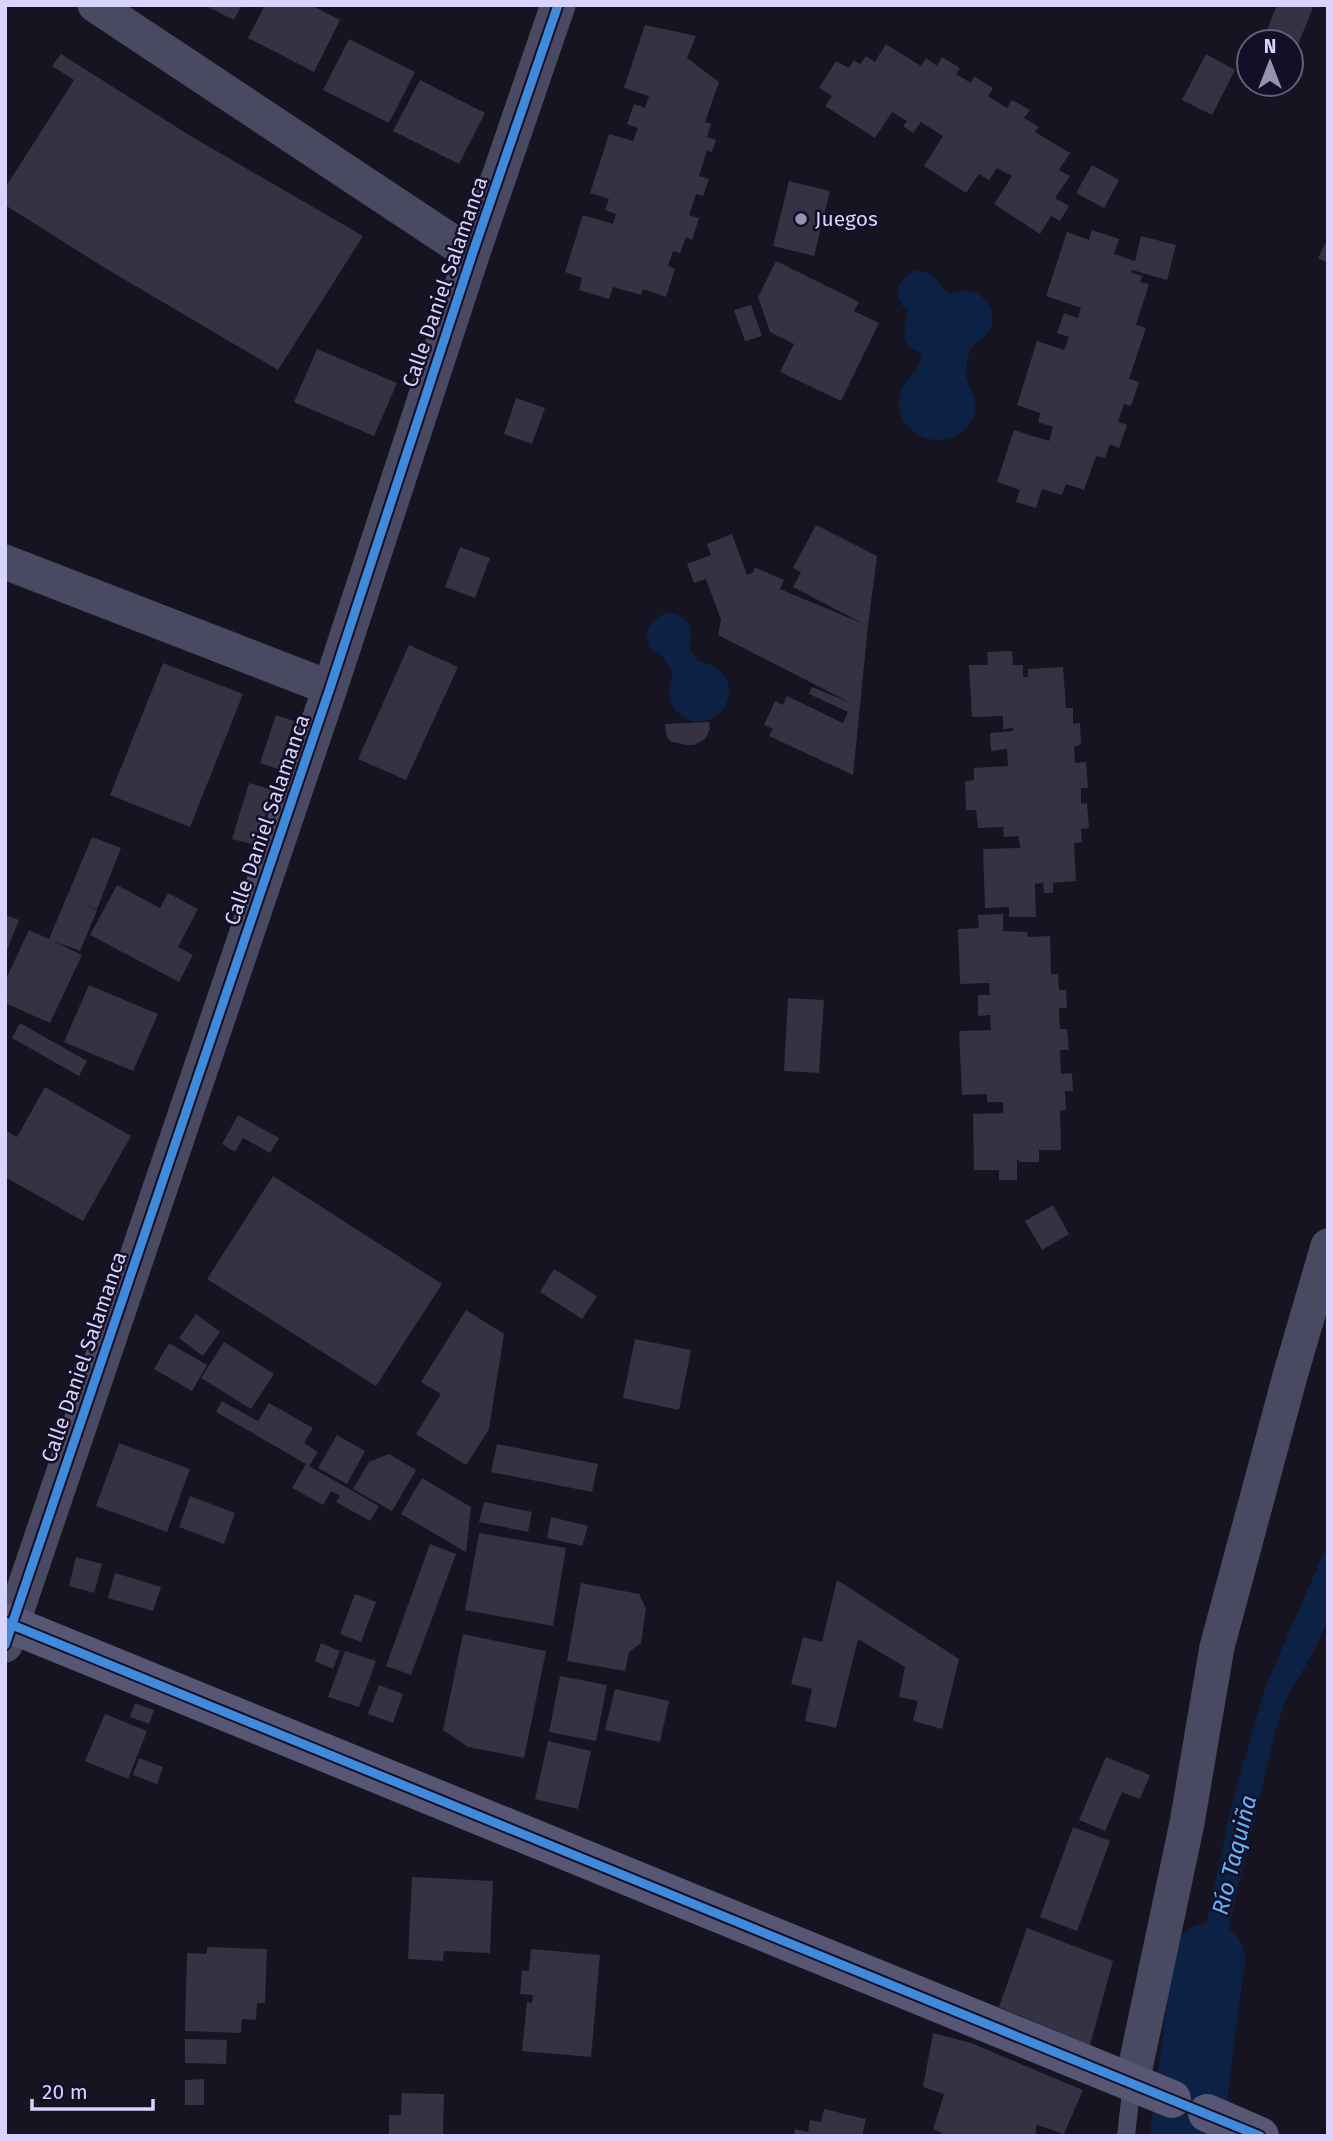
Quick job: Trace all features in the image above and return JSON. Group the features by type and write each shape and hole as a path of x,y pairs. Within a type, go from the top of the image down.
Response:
{"street":[{"path":"95,5 472,255"},
{"name":"Calle Daniel Salamanca","path":"7,1630 330,688 472,255 558,5"},
{"path":"5,562 330,688"},
{"path":"1132,2083 1186,1823 1217,1647 1328,1246"},
{"path":"7,1630 1260,2136"}],"lane":[{"path":"1126,2136 1132,2083"}],"water":[{"path":"917,270 931,274 949,294 962,291 977,294 991,308 993,320 990,330 973,345 967,360 967,378 976,403 973,418 957,436 945,440 932,440 921,436 903,420 899,408 901,390 917,368 922,352 906,342 904,337 908,311 897,293 901,282"},
{"path":"665,613 679,616 688,623 691,634 689,648 695,657 718,668 726,678 729,691 726,704 718,715 707,721 696,722 677,711 671,701 669,689 673,674 663,657 650,649 646,635 652,621"},
{"name":"Río Taquiña","path":"1328,1543 1328,1620 1286,1700 1276,1729 1231,1917 1206,2059 1179,2053 1233,1799 1265,1688"}],"building":[{"path":"204,5 242,5 234,20"},
{"path":"265,5 311,5 340,20 314,72 248,38"},
{"path":"1277,5 1314,5 1305,28 1268,28"},
{"path":"645,25 696,36 687,58 719,82 705,122 711,124 707,137 716,140 712,152 707,150 699,176 709,179 703,196 696,194 689,215 699,218 692,240 686,237 680,253 673,251 668,266 675,269 666,297 643,289 641,295 613,287 609,299 579,290 582,278 565,272 583,215 613,224 616,214 605,210 609,199 590,193 609,134 633,141 638,128 627,124 634,104 645,108 649,96 624,88"},
{"path":"349,39 415,72 389,123 323,90"},
{"path":"886,44 921,66 926,58 937,66 942,57 960,68 956,74 971,83 974,76 993,88 988,96 1007,108 1012,100 1030,110 1024,118 1039,127 1035,132 1070,153 1059,170 1070,176 1055,198 1069,206 1060,221 1051,216 1040,234 994,204 1012,176 997,168 989,180 979,174 966,193 924,166 943,136 921,122 913,133 903,126 907,121 892,112 875,138 825,106 832,96 819,88 836,61 849,68 854,60 860,64 866,56 875,62"},
{"path":"61,54 189,135 363,236 278,370 105,268 5,205 5,188 74,80 52,66"},
{"path":"1206,54 1235,70 1212,115 1182,100"},
{"path":"420,80 485,113 459,164 393,131"},
{"path":"1092,165 1119,180 1104,208 1076,193"},
{"name":"Juegos","path":"789,181 830,191 814,256 773,246"},
{"path":"1092,230 1119,239 1114,254 1135,261 1141,236 1176,245 1167,280 1132,270 1131,272 1142,276 1140,282 1149,284 1136,325 1146,328 1129,379 1139,382 1131,406 1124,404 1118,422 1127,425 1119,448 1110,444 1105,458 1096,456 1084,490 1066,484 1062,495 1042,489 1036,508 1016,502 1020,490 997,482 1014,430 1049,441 1053,427 1038,422 1040,413 1017,405 1037,341 1064,350 1069,337 1057,333 1064,313 1078,318 1081,308 1046,296 1067,232 1089,240"},
{"path":"1328,238 1328,263 1318,258"},
{"path":"776,261 859,302 854,311 879,323 841,401 780,372 794,344 770,332 758,297"},
{"path":"751,305 762,336 745,341 734,310"},
{"path":"317,349 397,383 374,436 294,402"},
{"path":"516,398 545,408 532,444 504,434"},
{"path":"816,525 877,556 853,775 769,736 773,729 764,725 775,701 783,705 787,696 843,723 848,712 809,694 812,687 853,704 718,635 721,620 706,579 694,583 687,564 711,555 707,544 732,534 747,575 754,572 754,567 784,580 780,589 864,624 793,587 801,572 793,568"},
{"path":"460,547 490,558 475,598 445,587"},
{"path":"409,645 458,667 406,780 358,759"},
{"path":"1012,651 1013,665 1023,665 1023,677 1028,677 1028,669 1063,667 1066,708 1073,708 1073,724 1080,723 1081,744 1074,747 1075,763 1086,762 1088,788 1081,788 1081,804 1087,803 1089,828 1081,829 1082,842 1074,843 1076,881 1053,883 1053,893 1044,893 1043,883 1035,884 1036,917 1009,917 1009,907 985,908 983,849 1020,848 1020,844 1018,836 1004,837 1003,827 978,828 976,810 966,810 965,781 974,780 974,768 1008,766 1007,749 991,751 990,733 1013,731 1013,728 1003,729 1003,716 972,717 969,665 988,665 987,652"},
{"path":"163,663 243,694 190,827 110,795"},
{"path":"276,715 294,721 278,769 260,763"},
{"path":"709,722 710,729 705,739 694,745 670,741 666,735 665,724"},
{"path":"249,783 273,790 256,845 232,839"},
{"path":"92,837 121,848 97,909 82,904 97,910 80,951 53,941 82,955 50,1023 5,1003 5,981 29,930 49,939"},
{"path":"117,885 160,908 168,893 198,909 178,947 193,955 179,982 90,935"},
{"path":"1003,914 1003,931 1027,932 1028,937 1050,936 1051,974 1058,974 1059,990 1066,990 1067,1008 1059,1008 1060,1029 1067,1029 1069,1050 1060,1050 1061,1074 1072,1073 1073,1091 1065,1091 1066,1110 1060,1111 1061,1150 1039,1150 1039,1162 1017,1160 1017,1180 999,1180 999,1170 974,1170 973,1114 1003,1113 1003,1102 987,1102 987,1094 962,1095 959,1031 991,1030 990,1015 978,1016 978,995 990,995 989,983 960,984 958,929 979,928 978,915"},
{"path":"5,915 19,920 5,955"},
{"path":"89,985 158,1014 133,1071 64,1042"},
{"path":"788,998 824,1000 819,1073 784,1071"},
{"path":"20,1023 87,1061 79,1076 12,1038"},
{"path":"45,1087 131,1136 83,1221 5,1177 5,1130 17,1137"},
{"path":"238,1115 279,1138 270,1153 243,1138 235,1152 222,1144"},
{"path":"273,1176 442,1284 376,1386 207,1279"},
{"path":"1053,1205 1069,1234 1042,1250 1025,1221"},
{"path":"554,1269 597,1296 582,1319 540,1292"},
{"path":"466,1310 504,1334 489,1429 466,1465 416,1434 441,1394 421,1382"},
{"path":"196,1314 220,1332 203,1356 179,1338"},
{"path":"635,1339 691,1350 679,1410 623,1398"},
{"path":"224,1342 274,1374 251,1409 201,1378"},
{"path":"169,1343 207,1365 192,1391 154,1369"},
{"path":"222,1401 258,1421 269,1403 313,1428 304,1443 318,1452 309,1466 379,1506 370,1521 336,1502 340,1496 331,1491 323,1505 292,1488 306,1464 216,1412"},
{"path":"337,1435 365,1451 347,1484 318,1468"},
{"path":"119,1443 190,1469 167,1532 96,1506"},
{"path":"497,1444 598,1464 592,1492 491,1472"},
{"path":"389,1454 416,1470 392,1511 353,1489 369,1462"},
{"path":"422,1478 471,1507 466,1552 401,1514"},
{"path":"190,1496 235,1513 224,1544 179,1527"},
{"path":"484,1502 532,1512 528,1532 479,1522"},
{"path":"551,1517 588,1526 582,1546 547,1538"},
{"path":"479,1533 566,1548 553,1626 465,1610"},
{"path":"430,1544 456,1554 411,1675 386,1666"},
{"path":"76,1557 102,1564 94,1593 69,1586"},
{"path":"115,1573 161,1587 153,1611 108,1598"},
{"path":"837,1580 959,1659 942,1729 913,1721 918,1701 899,1697 905,1667 858,1639 836,1728 805,1721 812,1689 791,1684 803,1637 822,1642"},
{"path":"581,1583 639,1594 646,1609 641,1643 629,1652 625,1671 567,1661"},
{"path":"355,1594 376,1602 361,1642 340,1634"},
{"path":"463,1634 546,1651 524,1758 468,1747 443,1730"},
{"path":"321,1643 340,1651 333,1669 315,1661"},
{"path":"345,1651 376,1661 359,1707 328,1697"},
{"path":"560,1676 607,1685 596,1741 549,1732"},
{"path":"379,1685 403,1694 393,1723 368,1714"},
{"path":"615,1689 669,1701 660,1742 605,1730"},
{"path":"135,1703 154,1710 149,1724 130,1717"},
{"path":"105,1714 147,1731 128,1779 85,1761"},
{"path":"548,1741 591,1751 578,1809 535,1799"},
{"path":"1106,1757 1150,1775 1140,1799 1122,1792 1105,1831 1079,1820"},
{"path":"139,1758 163,1767 157,1784 133,1775"},
{"path":"1073,1827 1110,1841 1077,1931 1040,1917"},
{"path":"412,1877 493,1881 490,1953 444,1951 443,1961 408,1959"},
{"path":"1027,1928 1113,1961 1090,2045 999,2007"},
{"path":"207,1947 267,1949 265,2003 257,2003 256,2020 242,2019 241,2033 185,2031 187,1953 207,1954"},
{"path":"531,1949 600,1955 591,2057 522,2051 527,2002 532,2003 533,1995 520,1994 522,1970 529,1971"},
{"path":"933,2033 971,2043 1083,2090 1064,2134 1037,2125 1035,2136 947,2136 933,2129 944,2094 923,2087"},
{"path":"185,2039 227,2040 226,2064 185,2063"},
{"path":"204,2079 204,2105 185,2105 185,2080"},
{"path":"402,2093 444,2094 443,2136 389,2136 389,2115 401,2115"},
{"path":"824,2109 866,2119 862,2136 794,2136 795,2129 808,2132 810,2120 821,2122"}],"waterway":[{"name":"Río Taquiña","path":"1186,2136 1209,1959"}],"cycle path":[{"path":"5,1645 330,688 472,255 558,5"},
{"path":"5,1622 1260,2136"}],"place":[{"name":"Juegos","path":"801,219"}]}
